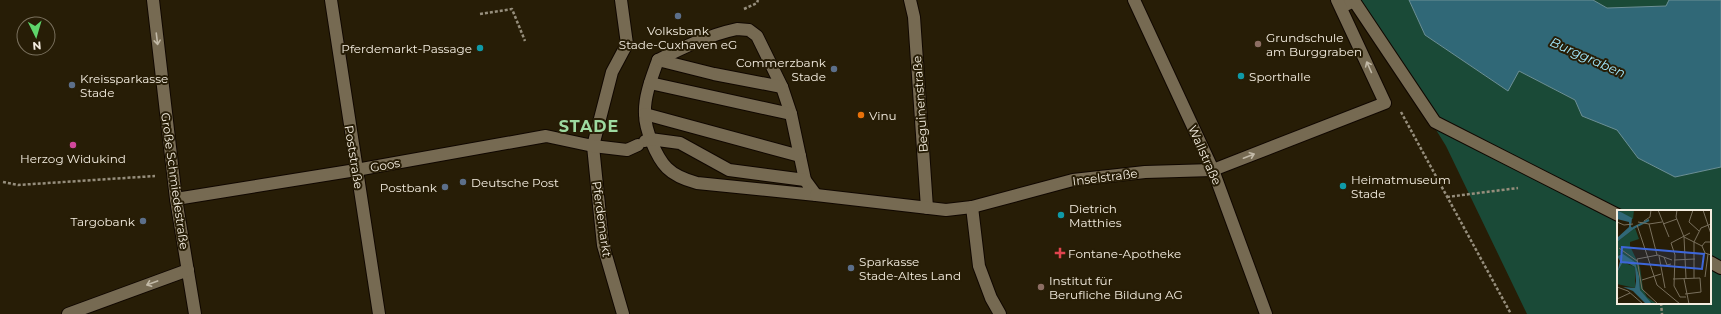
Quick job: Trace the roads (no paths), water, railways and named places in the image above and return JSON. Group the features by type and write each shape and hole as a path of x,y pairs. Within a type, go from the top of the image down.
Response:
{"street":[{"name":"Große Schmiedestraße","path":"153,0 176,199 195,314"},
{"name":"Poststraße","path":"331,0 379,314"},
{"name":"Pferdemarkt","path":"621,0 627,44 612,72 593,146 603,245 623,314"},
{"name":"Beguinenstraße","path":"910,0 914,17 927,208"},
{"name":"Wallstraße","path":"1134,0 1212,170 1266,314"},
{"path":"1339,4 1354,1 1435,122 1617,214"},
{"name":"Inselstraße","path":"645,114 650,139 666,168 685,180 697,183 946,210 972,207 1073,180 1145,172 1212,170 1385,103 1339,4"},
{"path":"800,156 645,114 650,83 658,60 700,40 720,33 737,29 749,30 757,36 782,87 791,114 800,156 805,180 816,195"},
{"path":"658,60 714,74 782,87"},
{"path":"650,83 791,114"},
{"name":"Goos","path":"176,199 356,170 546,136 593,146"},
{"path":"593,146 627,150 650,139 680,144 729,170 805,180"},
{"path":"972,207 979,266 991,298 1000,314"},
{"path":"1711,263 1721,268"},
{"path":"68,314 188,270"}],"water":[{"name":"Burggraben","path":"1409,0 1593,0 1607,8 1666,6 1669,0 1721,0 1721,167 1675,177 1638,158 1617,130 1582,116 1575,100 1519,71 1508,91 1425,35"}],"place":[{"name":"Volksbank Stade-Cuxhaven eG","path":"678,16"},
{"name":"Grundschule am Burggraben","path":"1258,44"},
{"name":"Pferdemarkt-Passage","path":"480,48"},
{"name":"Commerzbank Stade","path":"834,69"},
{"name":"Sporthalle","path":"1241,76"},
{"name":"Kreissparkasse Stade","path":"72,85"},
{"name":"Vinu","path":"861,115"},
{"name":"Herzog Widukind","path":"73,145"},
{"name":"Deutsche Post","path":"463,182"},
{"name":"Heimatmuseum Stade","path":"1343,186"},
{"name":"Postbank","path":"445,187"},
{"name":"Dietrich Matthies","path":"1061,215"},
{"name":"Targobank","path":"143,221"},
{"name":"Fontane-Apotheke","path":"1060,253"},
{"name":"Sparkasse Stade-Altes Land","path":"851,268"},
{"name":"Institut für Berufliche Bildung AG","path":"1041,287"}],"district":[{"name":"STADE","path":"589,126"}]}
